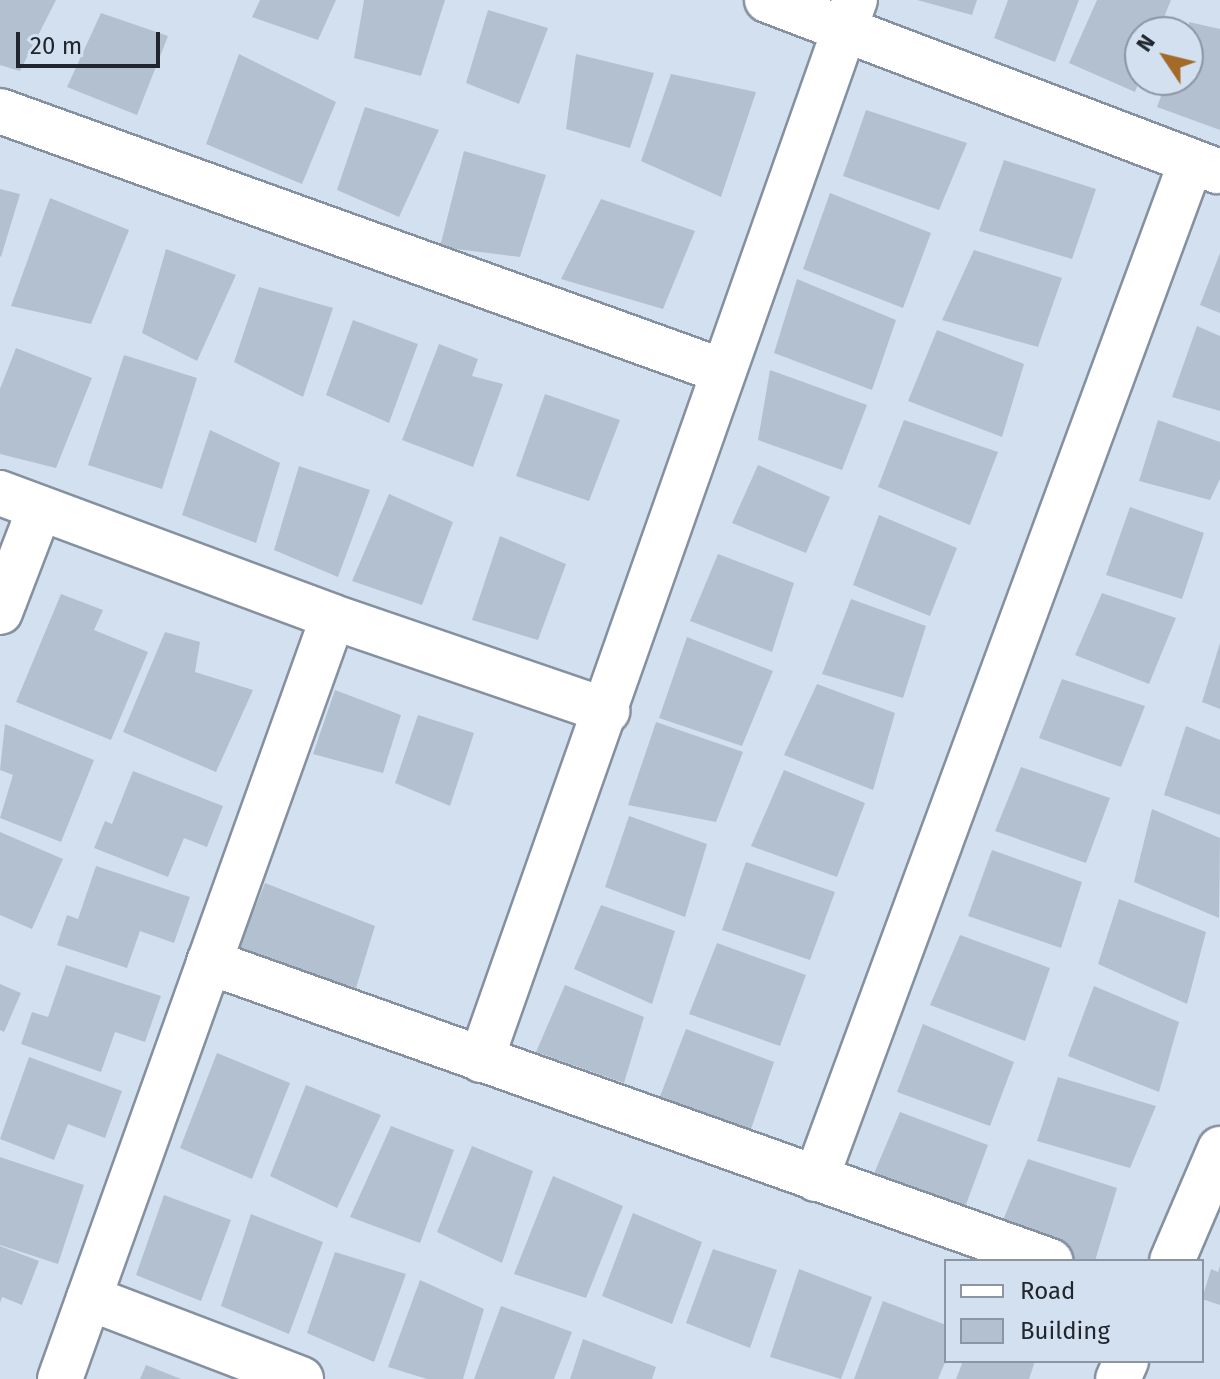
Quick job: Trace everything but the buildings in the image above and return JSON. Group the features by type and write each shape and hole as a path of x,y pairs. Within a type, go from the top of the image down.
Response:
{"street":[{"path":"767,0 850,14 1206,167 816,1179"},
{"path":"481,1060 607,711 722,371 850,14"},
{"path":"0,111 722,371"},
{"path":"0,493 333,617 607,711"},
{"path":"0,612 40,508"},
{"path":"60,1379 333,617"},
{"path":"209,962 1044,1259"},
{"path":"1173,1259 1220,1149"},
{"path":"89,1298 301,1379"}]}
